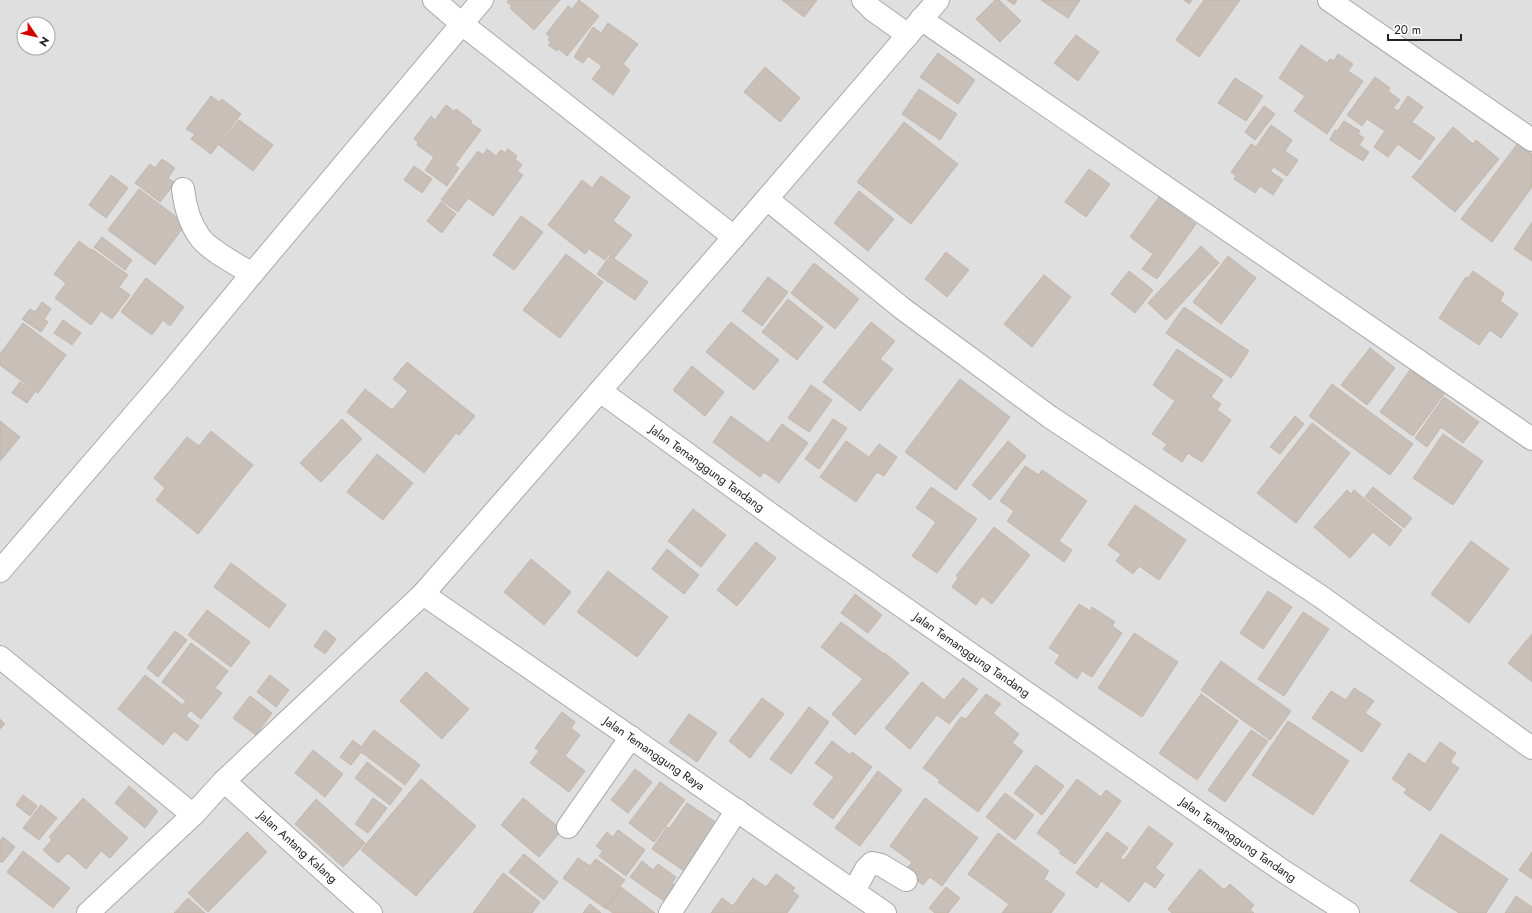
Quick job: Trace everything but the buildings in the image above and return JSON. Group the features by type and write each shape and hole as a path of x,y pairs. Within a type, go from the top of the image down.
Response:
{"street":[{"path":"434,0 462,24 734,237"},
{"path":"0,571 165,379 482,0"},
{"path":"863,0 873,10 914,27 1532,439"},
{"path":"89,913 193,815 224,782 423,594 938,0"},
{"path":"1329,0 1532,140"},
{"path":"183,190 185,209 199,237 218,252 252,274"},
{"path":"767,199 903,308 1050,417 1320,596 1532,748"},
{"name":"Jalan Temanggung Tandang","path":"600,391 805,539 1283,871 1348,913"},
{"name":"Jalan Temanggung Raya","path":"423,594 885,913"},
{"path":"0,657 193,815"},
{"path":"568,827 631,737"},
{"name":"Jalan Antang Kalang","path":"224,782 371,913"},
{"path":"670,913 737,810"},
{"path":"854,891 866,869 872,863 881,865 906,880"}],"shaded area":[{"path":"0,0 1532,0 1532,913 0,913"}]}
